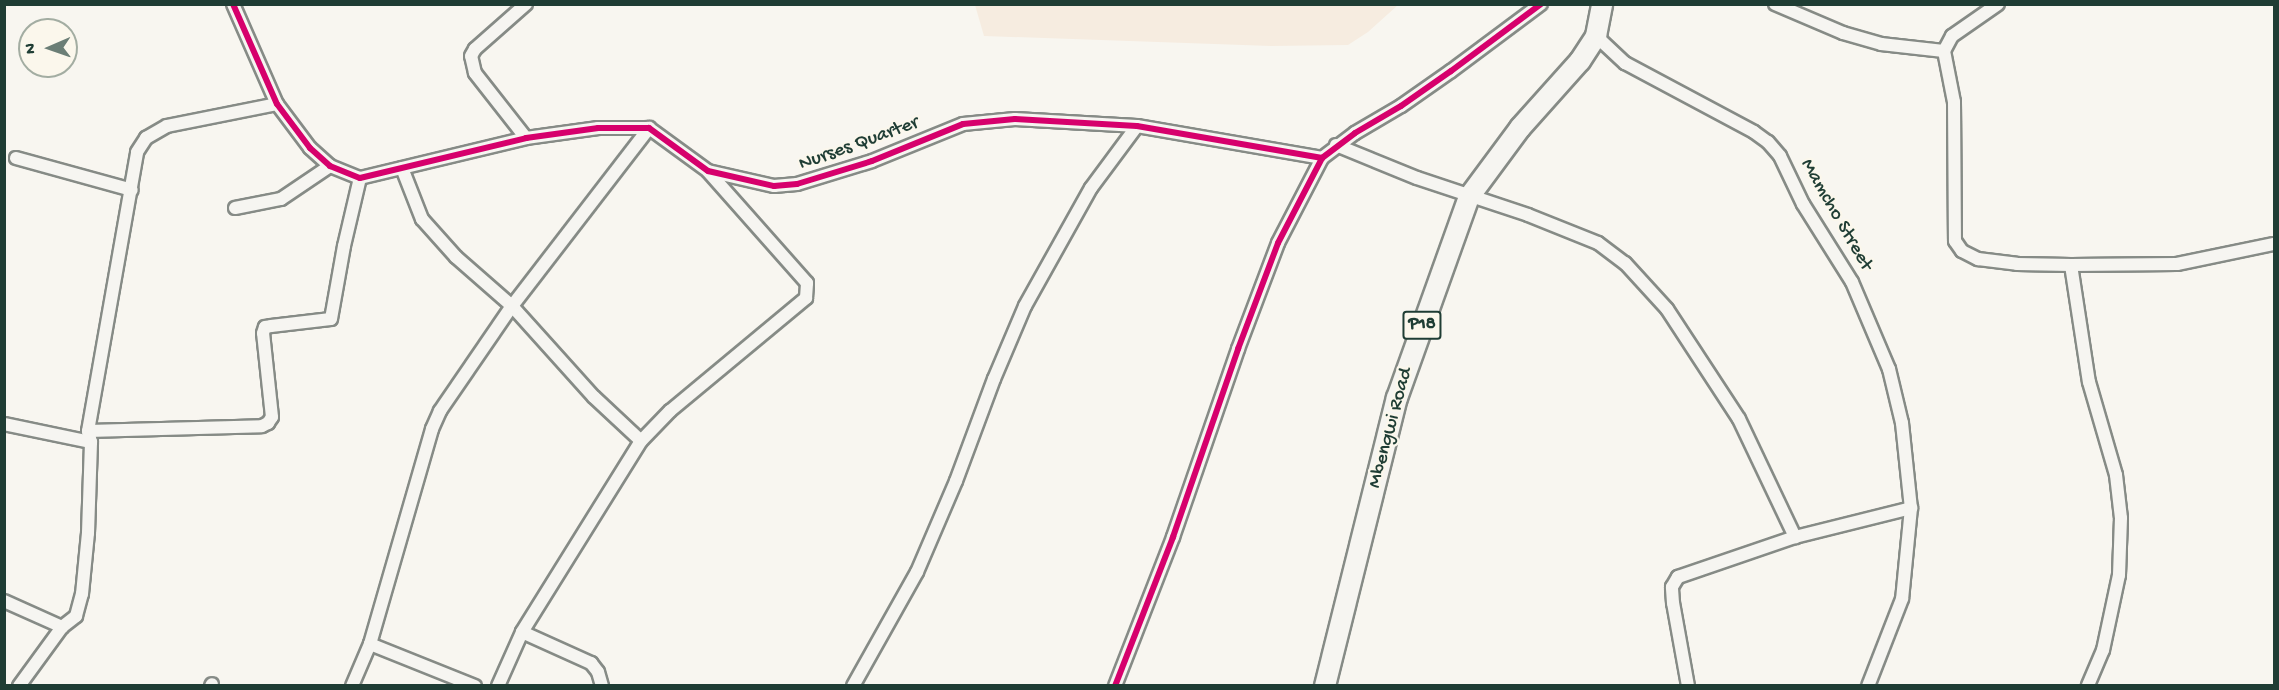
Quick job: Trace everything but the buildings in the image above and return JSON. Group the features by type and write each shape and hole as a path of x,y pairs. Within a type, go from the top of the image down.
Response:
{"main road":[{"name":"Mbengwi Road","path":"1325,686 1397,399 1469,197 1492,162 1580,61 1596,36 1602,4"}],"street":[{"path":"232,4 277,104 310,148 330,166 360,178 526,138 598,128 649,128"},
{"path":"526,4 471,56 475,73 526,138"},
{"path":"1115,686 1173,537 1238,349 1278,243 1322,158 1336,146 1401,106 1541,4"},
{"path":"1775,4 1843,33 1881,44 1944,51"},
{"path":"1998,4 1952,36 1944,51 1954,102 1955,240 1962,250 1978,259 2017,264 2177,264 2274,244"},
{"name":"Mamcho Street","path":"1596,36 1625,63 1768,141 1780,156 1803,204 1852,282 1886,361 1902,423 1911,508 1902,599 1868,686"},
{"path":"19,686 62,627 76,616 86,573 89,437 119,246 132,190 137,152 146,138 167,126 277,104"},
{"name":"Nurses Quarter","path":"649,128 708,171 774,186 797,184 872,161 963,124 1015,119 1137,126 1322,158"},
{"path":"853,686 916,572 956,481 994,379 1025,306 1091,188 1137,126"},
{"path":"352,686 370,644 436,420 512,306 649,128"},
{"path":"1336,146 1469,197 1528,214 1598,243 1625,263 1667,309 1739,419 1795,537"},
{"path":"16,158 132,190"},
{"path":"235,208 280,199 330,166"},
{"path":"402,168 422,219 456,257 512,306 594,398 641,441"},
{"path":"498,686 522,632 641,441 670,411 806,298 807,283 708,171"},
{"path":"4,424 89,437 262,426 268,423 272,417 263,333 265,327 331,319 344,246 360,178"},
{"path":"2071,265 2089,382 2116,475 2121,518 2117,583 2103,650 2088,686"},
{"path":"1688,686 1673,603 1672,587 1678,577 1795,537 1911,508"},
{"path":"4,601 62,627"},
{"path":"522,632 591,663 598,672 602,686"},
{"path":"370,644 475,686"}],"shaded area":[{"path":"975,4 1398,5 1368,32 1348,45 1271,46 984,36"}],"cycle path":[{"path":"233,4 277,104 310,148 330,166 360,178 526,138 598,128 649,128 708,171 774,186 797,184 872,161 963,124 1015,119 1137,126 1322,158"},
{"path":"1115,686 1173,537 1238,349 1278,243 1322,158 1355,133 1401,106 1451,71 1541,4"}]}
